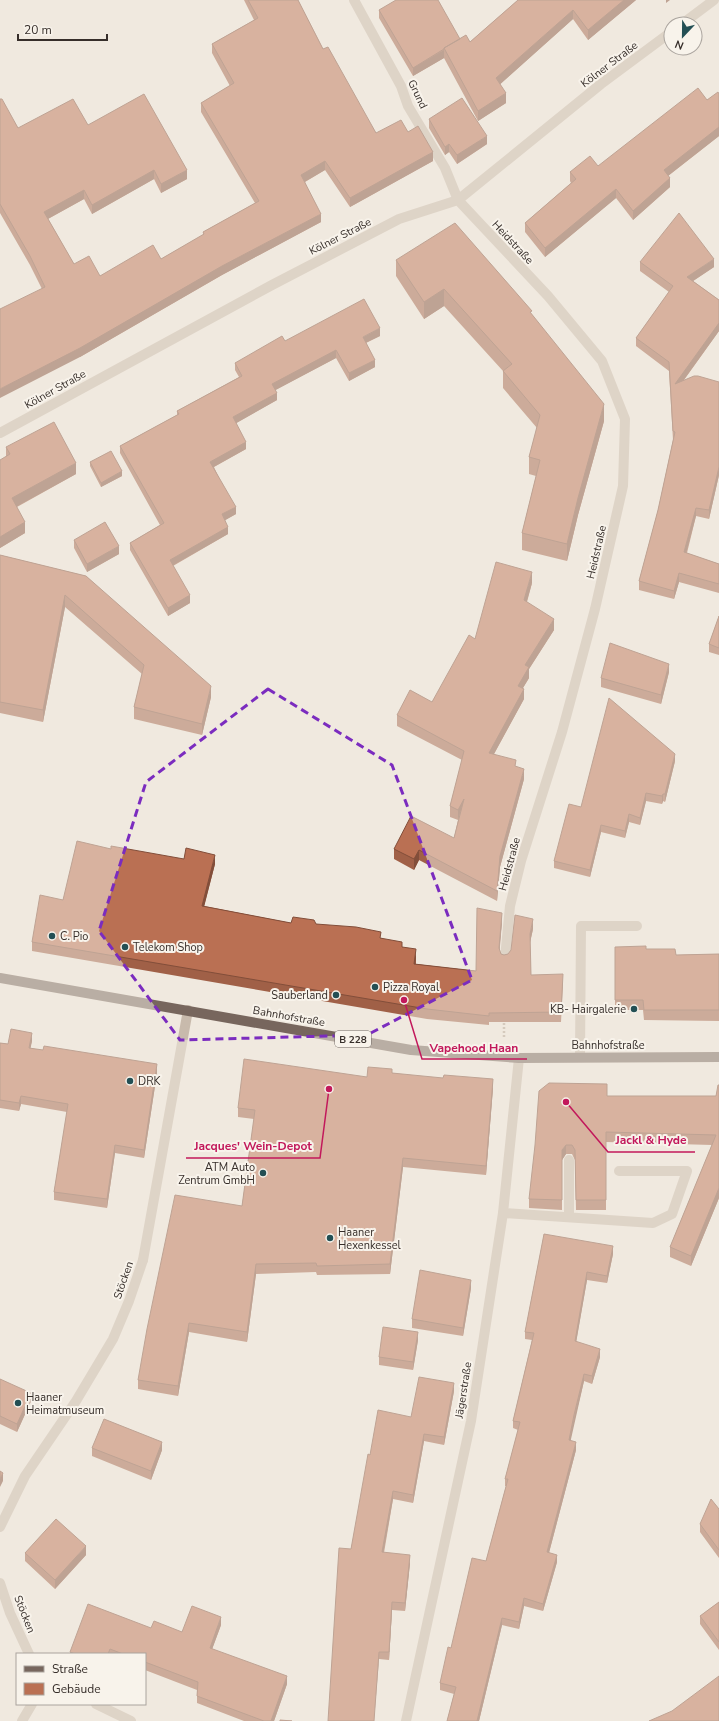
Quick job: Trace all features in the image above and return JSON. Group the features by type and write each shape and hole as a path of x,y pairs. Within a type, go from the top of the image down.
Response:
{"main road":[{"name":"Bahnhofstraße","path":"0,978 411,1050 519,1058 719,1057"}],"street":[{"name":"Grund","path":"354,0 401,86 408,106 445,168 458,200"},
{"path":"693,16 714,0"},
{"name":"Kölner Straße","path":"0,433 266,288 392,223 458,200 601,84 663,38"},
{"name":"Heidstraße","path":"458,200 548,296 602,361 625,419 623,486 595,609 564,725 521,861 510,906 505,958"},
{"path":"580,1057 582,926 637,926"},
{"name":"Stöcken","path":"0,1527 25,1476 76,1401 113,1339 129,1301 143,1260 188,1010"},
{"name":"Jägerstraße","path":"406,1721 471,1421 503,1213 519,1058"},
{"path":"568,1217 569,1160"},
{"path":"503,1213 652,1223 672,1214 687,1171 619,1171"},
{"name":"Stöcken","path":"0,1582 10,1613 29,1653"},
{"path":"22,1721 31,1705"},
{"path":"98,1705 131,1721"}],"path":[{"path":"503,1057 504,1019"}],"highlighted area":[{"path":"268,689 392,765 472,980 367,1035 180,1040 99,931 146,782"}],"building":[{"path":"248,0 298,0 323,49 328,47 376,133 401,120 408,132 418,126 433,152 350,198 325,161 301,175 321,214 222,266 80,348 0,389 0,309 45,287 30,256 0,204 0,99 2,99 18,128 73,99 88,125 144,94 187,170 161,184 154,170 92,205 84,190 44,212 74,264 89,256 100,276 153,245 161,259 204,234 203,232 259,201 201,103 234,83 212,44 258,18"},
{"path":"396,0 438,0 460,39 413,68 379,10"},
{"path":"518,0 624,0 588,30 573,10 496,78 506,93 478,111 444,48 466,35 470,42"},
{"path":"698,88 707,100 718,92 719,127 664,170 670,178 633,211 616,189 545,248 525,223 576,179 570,172 590,156 598,166"},
{"path":"462,98 487,136 457,155 449,144 445,147 429,119"},
{"path":"679,213 714,259 687,277 719,300 719,323 675,384 694,376 719,382 719,467 709,510 696,508 684,552 719,564 719,584 679,573 674,591 639,581 658,510 675,432 673,431 669,362 636,338 673,286 640,262"},
{"path":"455,223 532,311 530,312 604,404 567,544 522,533 540,460 529,457 540,415 503,371 512,364 444,289 424,302 396,260"},
{"path":"364,299 380,328 363,337 375,360 349,373 336,350 272,384 277,393 233,417 246,442 210,462 236,507 222,514 228,527 170,560 190,595 168,608 130,543 164,523 120,446 179,414 177,411 242,376 235,363 282,336 285,341"},
{"path":"54,422 76,463 12,498 25,522 0,537 0,460 10,454 6,447"},
{"path":"111,451 122,471 101,483 90,462"},
{"path":"105,522 119,546 87,564 74,540"},
{"path":"0,555 86,576 211,686 202,724 134,707 144,665 65,595 43,710 0,702"},
{"path":"496,562 532,572 524,600 554,619 525,665 529,667 518,686 524,689 489,753 516,760 515,766 524,769 500,856 497,891 419,850 414,859 394,849 411,816 454,838 464,799 458,810 450,806 464,751 397,715 410,690 432,702 469,635 475,639"},
{"path":"719,616 719,648 709,644"},
{"path":"610,643 669,664 661,695 601,678"},
{"path":"609,698 675,754 665,794 662,796 646,793 640,818 629,814 625,831 601,825 590,870 554,861 569,804 581,807"},
{"path":"77,841 111,849 111,846 184,859 186,848 215,855 202,906 291,923 293,917 314,920 316,924 356,927 381,932 380,938 402,942 402,947 416,949 414,964 476,971 477,908 502,913 499,948 501,954 504,955 508,954 511,950 515,915 533,919 530,934 531,975 563,974 561,1012 489,1013 489,1016 427,1009 32,942 40,895 63,900"},
{"path":"646,946 646,949 675,949 676,955 719,954 719,1010 644,1010 643,1000 615,1000 615,947"},
{"path":"11,1029 32,1033 29,1048 43,1050 44,1046 157,1064 144,1150 115,1145 107,1199 54,1192 68,1104 21,1096 19,1103 0,1100 0,1043 8,1044"},
{"path":"244,1059 367,1077 368,1067 392,1069 392,1073 443,1078 444,1075 493,1079 486,1166 403,1158 390,1264 317,1266 316,1263 256,1264 247,1332 189,1323 178,1386 138,1380 175,1195 242,1206 255,1110 238,1108"},
{"path":"549,1083 607,1084 607,1096 716,1096 719,1085 719,1188 691,1256 670,1247 716,1135 606,1132 606,1200 576,1200 575,1150 572,1145 566,1145 562,1150 562,1200 529,1199 539,1091"},
{"path":"544,1234 613,1246 607,1276 587,1272 575,1341 600,1349 592,1376 584,1374 574,1415 569,1440 576,1442 547,1552 557,1555 543,1604 524,1598 519,1622 502,1618 477,1721 447,1721 456,1687 440,1683 448,1647 451,1648 472,1558 486,1561 508,1479 505,1479 520,1422 513,1421 534,1333 525,1332"},
{"path":"420,1270 471,1280 463,1328 412,1319"},
{"path":"383,1327 418,1332 413,1362 379,1357"},
{"path":"419,1377 454,1383 444,1437 424,1434 413,1495 393,1491 382,1552 410,1555 405,1603 392,1602 389,1652 379,1652 374,1721 328,1721 339,1548 351,1549 368,1454 370,1455 378,1410 411,1417"},
{"path":"0,1379 31,1393 17,1424 0,1416"},
{"path":"104,1419 162,1442 151,1471 92,1448"},
{"path":"0,1471 3,1473 0,1479"},
{"path":"711,1499 719,1509 719,1550 700,1524"},
{"path":"56,1519 86,1546 55,1580 25,1553"},
{"path":"719,1602 719,1642 700,1616"},
{"path":"88,1604 151,1628 154,1621 182,1632 192,1606 221,1617 210,1648 287,1676 271,1721 264,1721 197,1696 198,1682 146,1662 146,1653 120,1653 110,1649 108,1653 70,1652"},
{"path":"719,1676 719,1721 649,1721 672,1711"}],"place":[{"name":"C. Pio","path":"52,936"},
{"name":"Telekom Shop","path":"125,947"},
{"name":"Pizza Royal","path":"375,987"},
{"name":"Sauberland","path":"336,995"},
{"name":"Vapehood Haan","path":"404,1000"},
{"name":"KB- Hairgalerie","path":"634,1009"},
{"name":"DRK","path":"130,1081"},
{"name":"Jacques' Wein-Depot","path":"329,1089"},
{"name":"Jackl & Hyde","path":"566,1102"},
{"name":"ATM Auto Zentrum GmbH","path":"263,1173"},
{"name":"Haaner Hexenkessel","path":"330,1238"},
{"name":"Haaner Heimatmuseum","path":"18,1403"}]}
